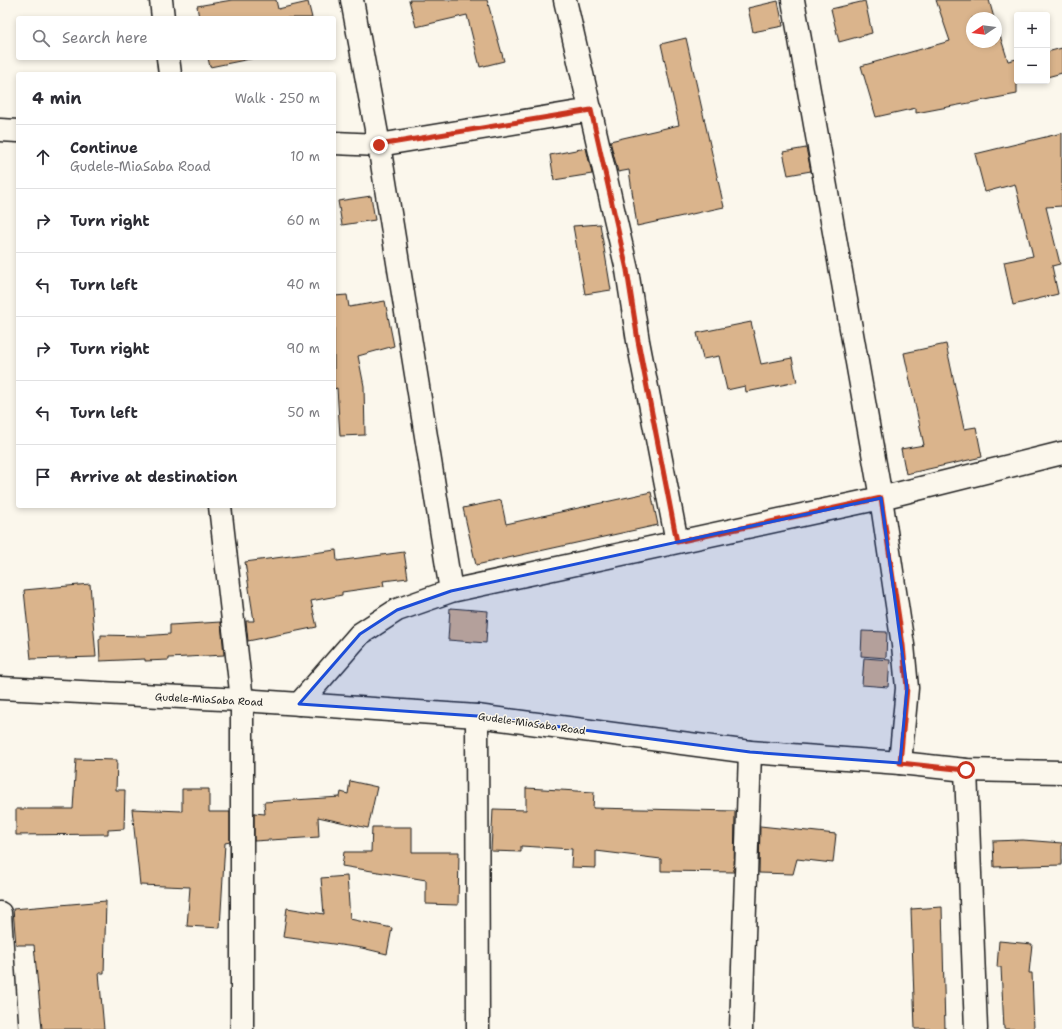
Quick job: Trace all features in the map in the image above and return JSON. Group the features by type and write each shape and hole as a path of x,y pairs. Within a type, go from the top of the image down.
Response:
{"street":[{"path":"161,0 163,16"},
{"path":"352,0 379,145 451,591"},
{"path":"565,0 627,270 638,341 677,542"},
{"path":"793,0 881,498 903,645 907,688 900,763"},
{"path":"168,60 170,72"},
{"path":"336,143 379,145 591,110"},
{"path":"0,130 16,131"},
{"path":"299,704 360,634 397,610 451,591 881,498 1062,453"},
{"path":"220,508 242,700 242,1029"},
{"name":"Gudele-MiaSaba Road","path":"0,688 242,700 477,716 750,752 900,763 966,770 1062,772"},
{"path":"477,716 478,1029"},
{"path":"740,1029 750,752"},
{"path":"966,770 976,1029"},
{"path":"0,912 7,1029"}],"highlighted area":[{"path":"881,498 907,688 900,763 750,752 477,716 299,704 360,634 397,610 451,591"}],"building":[{"path":"232,0 276,0 278,9 308,2 312,16 199,16 197,6"},
{"path":"409,0 487,0 504,61 480,67 467,15 416,27"},
{"path":"936,0 989,0 992,12 966,12 966,48 1002,48 1002,42 1008,61 1014,60 1014,84 1017,84 1017,94 916,113 916,108 876,117 861,66 950,41"},
{"path":"778,1 783,26 753,32 748,8"},
{"path":"865,1 872,33 839,42 831,9"},
{"path":"686,38 724,207 637,226 629,170 618,172 610,141 679,125 661,44"},
{"path":"1062,48 1062,73 1050,76 1050,51"},
{"path":"208,60 245,60 210,67"},
{"path":"1062,133 1062,206 1046,207 1060,264 1052,266 1058,294 1013,305 1004,262 1033,256 1015,184 985,192 975,154"},
{"path":"586,148 592,174 554,180 550,155"},
{"path":"806,148 811,171 788,175 783,152"},
{"path":"371,196 375,220 342,225 338,201"},
{"path":"600,224 611,290 585,294 573,226"},
{"path":"347,295 349,307 385,301 394,346 358,356 364,386 365,435 340,436 336,388 336,296"},
{"path":"751,322 761,364 792,358 797,382 746,392 745,386 727,390 719,356 703,359 697,333"},
{"path":"946,344 964,429 976,427 982,457 906,474 901,449 924,445 904,353"},
{"path":"651,492 658,525 476,565 463,508 501,500 506,524"},
{"path":"336,550 337,561 404,552 408,578 383,581 384,586 342,592 342,595 311,601 317,627 248,641 246,621 254,621 245,562"},
{"path":"90,584 96,657 31,659 24,590"},
{"path":"450,608 488,611 486,643 448,640"},
{"path":"221,622 224,655 169,658 169,660 145,661 145,659 100,661 99,639 101,639 101,635 143,636 170,634 170,625"},
{"path":"862,631 887,632 886,658 861,656"},
{"path":"864,658 890,660 888,687 862,685"},
{"path":"76,759 117,760 116,790 125,790 124,829 108,830 108,834 16,835 16,809 73,809"},
{"path":"350,781 377,787 368,828 318,817 319,837 254,841 254,813 265,814 264,802 340,797 341,792 348,794"},
{"path":"526,788 594,792 593,808 735,811 734,872 661,871 661,859 596,851 596,868 571,867 572,849 521,846 521,852 491,851 493,809 526,810"},
{"path":"182,789 209,789 209,812 230,812 230,842 225,843 220,928 187,926 190,887 140,885 132,809 182,811"},
{"path":"760,826 836,834 833,863 797,859 793,874 759,873"},
{"path":"372,827 412,827 412,852 459,852 458,905 426,904 426,880 342,866 344,852 371,852"},
{"path":"1023,840 1062,843 1062,865 994,867 993,841"},
{"path":"347,876 350,919 392,928 387,954 362,948 283,937 287,908 324,914 321,878"},
{"path":"106,901 104,973 99,973 104,1029 42,1029 34,945 16,945 13,909"},
{"path":"942,907 945,1029 915,1029 911,909"},
{"path":"999,941 1032,944 1029,973 1032,973 1034,1029 1004,1029 1001,967 997,967"}],"route":[{"path":"379,145 591,110 627,270 638,341 677,542 881,498 903,645 907,688 900,763 966,770"}]}
